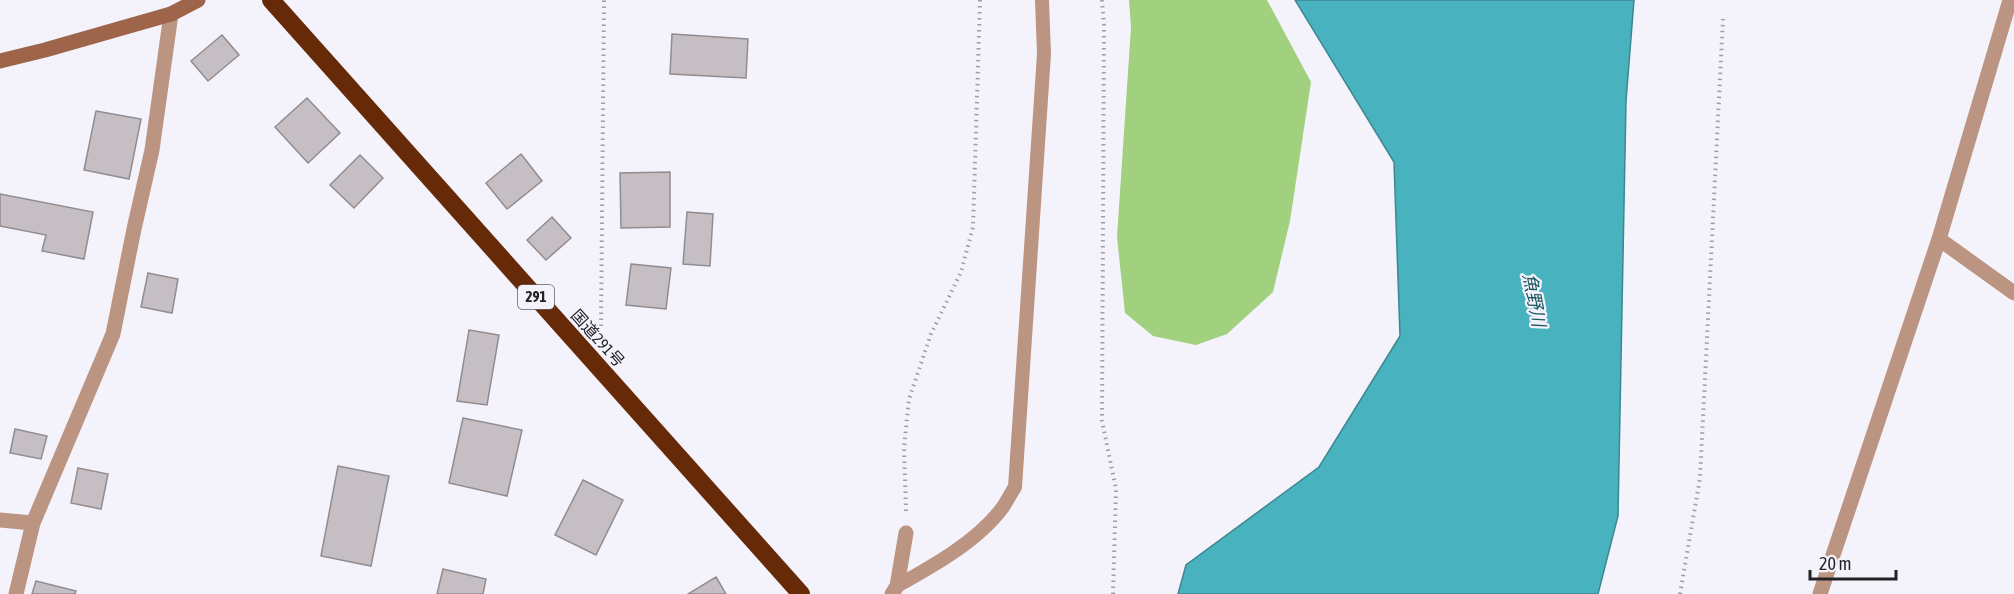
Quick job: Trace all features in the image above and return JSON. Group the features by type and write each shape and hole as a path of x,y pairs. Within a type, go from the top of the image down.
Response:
{"highway":[{"name":"国道291号","path":"271,0 801,594"}],"street":[{"path":"0,61 171,14 198,0"},
{"path":"1821,594 1939,239 2010,0"},
{"path":"16,594 33,523 113,334 152,150 171,14"},
{"path":"1939,239 2014,292"},
{"path":"0,520 33,523"},
{"path":"895,590 906,533"}],"lane":[{"path":"895,590 939,562 982,529 1002,508 1015,487 1044,54 1042,0"}],"path":[{"path":"584,351 601,327 604,0"},
{"path":"906,533 904,448 909,399 932,334 961,272 973,227 980,0"},
{"path":"1102,0 1104,25 1102,421 1116,489 1113,594"},
{"path":"1680,594 1700,477 1723,19"}],"green space":[{"path":"1129,0 1267,0 1311,82 1290,221 1273,292 1227,334 1196,345 1153,336 1125,313 1117,237 1131,27"}],"water":[{"name":"魚野川","path":"1295,0 1634,0 1626,101 1618,516 1598,594 1178,594 1186,565 1319,467 1400,336 1394,162"}],"building":[{"path":"672,34 748,39 746,78 670,74"},
{"path":"222,35 239,55 208,81 191,61"},
{"path":"307,98 340,133 308,163 275,127"},
{"path":"96,111 141,119 129,179 84,170"},
{"path":"521,154 542,181 507,209 486,183"},
{"path":"360,155 383,178 354,208 330,185"},
{"path":"670,172 670,227 621,228 620,173"},
{"path":"0,194 93,212 84,259 42,251 46,235 0,226"},
{"path":"687,212 713,214 710,266 683,264"},
{"path":"552,217 571,238 546,260 527,240"},
{"path":"631,264 671,268 666,309 626,305"},
{"path":"148,273 178,279 172,313 141,307"},
{"path":"469,330 499,335 487,405 457,401"},
{"path":"463,418 522,430 507,496 449,483"},
{"path":"15,429 47,436 41,459 10,453"},
{"path":"338,466 389,476 371,566 321,556"},
{"path":"78,468 108,474 101,509 71,503"},
{"path":"583,480 623,500 596,555 555,535"},
{"path":"443,569 486,579 483,594 437,594"},
{"path":"716,577 726,594 688,594"},
{"path":"36,581 76,591 75,594 32,594"}]}
